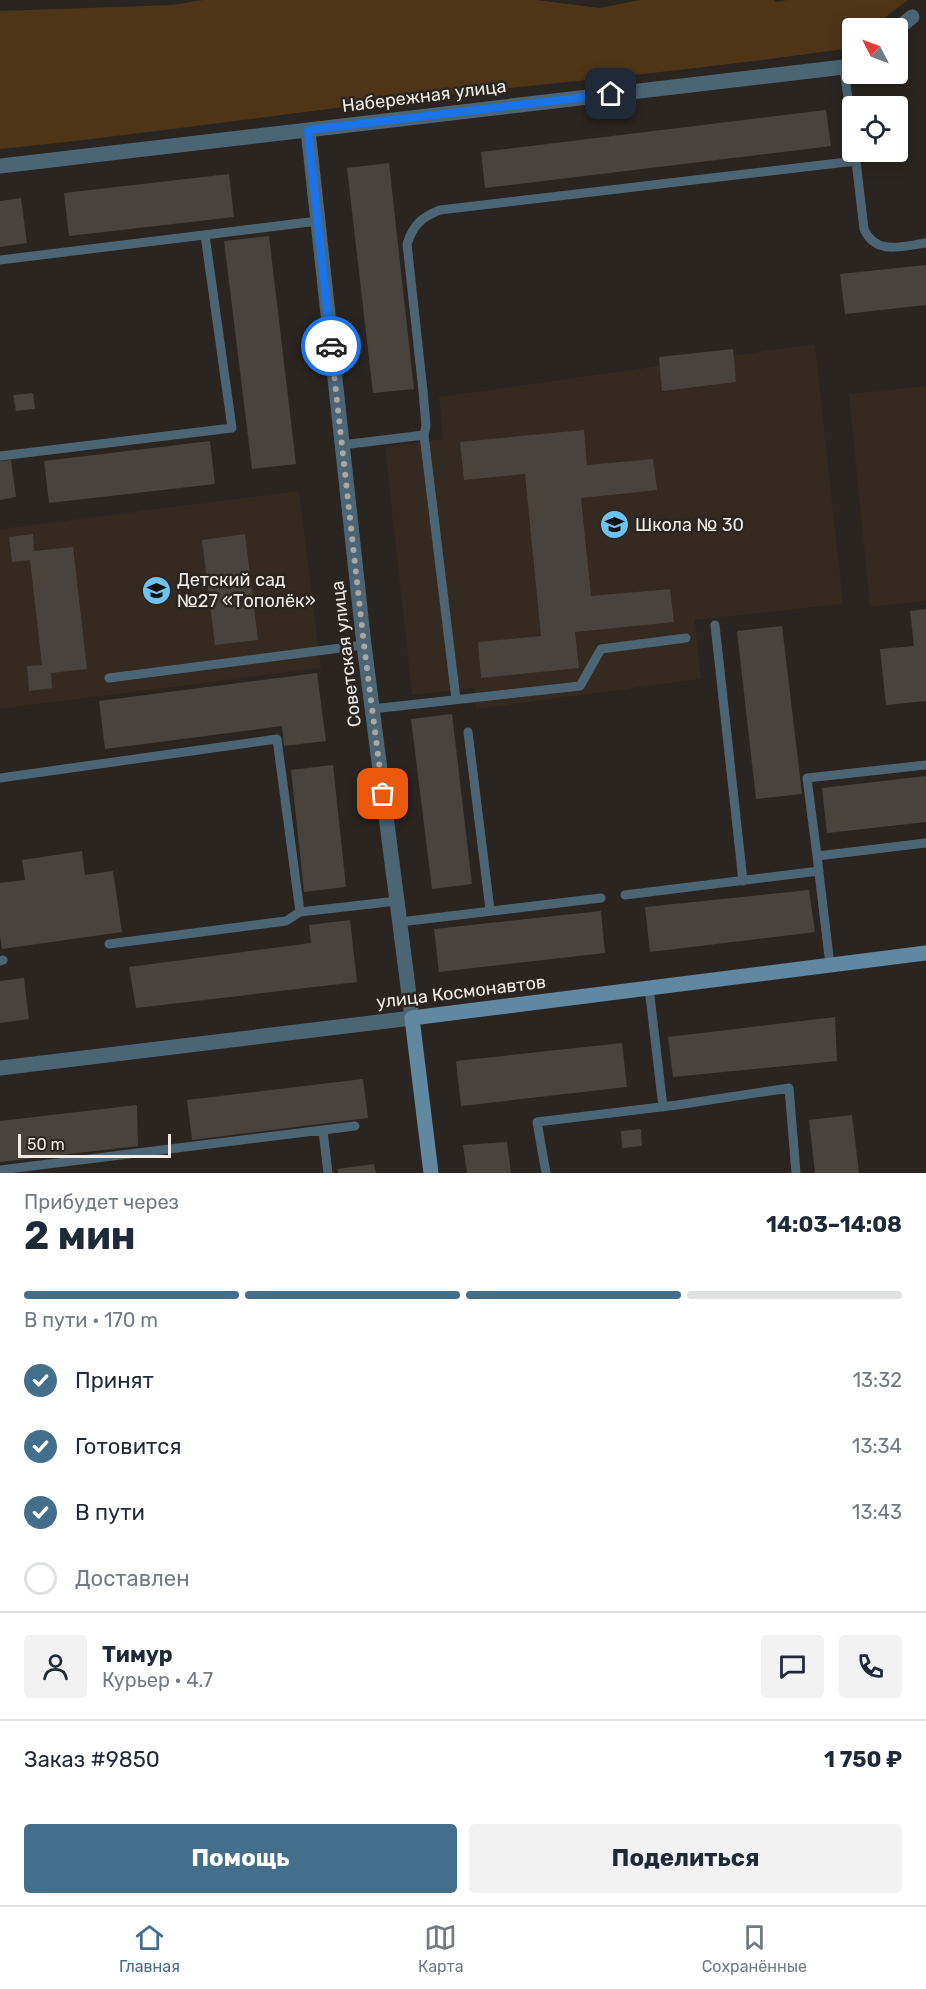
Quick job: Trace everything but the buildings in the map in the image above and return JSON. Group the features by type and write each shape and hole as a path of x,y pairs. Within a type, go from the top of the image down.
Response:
{"street":[{"path":"908,20 912,17"},
{"name":"Набережная улица","path":"0,166 842,65"},
{"name":"Советская улица","path":"308,130 364,645 431,1173"},
{"name":"улица Космонавтов","path":"0,1068 926,953"}],"lane":[{"path":"456,699 424,435 426,426 423,391 407,244 417,222 426,215 440,210 842,158"},
{"path":"857,162 864,230 868,238 876,245 887,248 926,243"},
{"path":"0,260 318,221"},
{"path":"0,456 232,428 205,235"},
{"path":"342,445 424,435"},
{"path":"715,625 743,881"},
{"path":"372,709 580,686 601,649 686,638"},
{"path":"109,678 364,645"},
{"path":"468,732 490,910"},
{"path":"0,777 277,739 300,912"},
{"path":"830,965 807,778 926,765"},
{"path":"817,856 926,843"},
{"path":"625,895 819,871"},
{"path":"400,922 601,898"},
{"path":"109,944 286,921 300,912 397,901"},
{"path":"649,988 663,1107"},
{"path":"546,1173 537,1122 663,1107 789,1088 796,1173"},
{"path":"0,1170 355,1126"},
{"path":"323,1131 328,1173"}],"shaded area":[{"path":"203,0 536,0 600,8 640,0 774,0 776,2 787,0 908,0 884,18 842,18 842,49 0,149 0,11 173,5"},
{"name":"Школа № 30","path":"815,344 843,604 695,620 701,679 476,709 474,688 412,695 385,447 443,439 439,397"},
{"path":"926,386 926,601 870,607 849,394"},
{"name":"Детский сад №27 «Тополёк»","path":"299,491 321,668 0,709 0,529"}],"way so far":[{"path":"331,346 383,794"}],"place":[{"name":"Школа № 30","path":"614,525"},
{"name":"Детский сад №27 «Тополёк»","path":"156,590"}],"route":[{"path":"331,346 308,130 611,94"}]}
